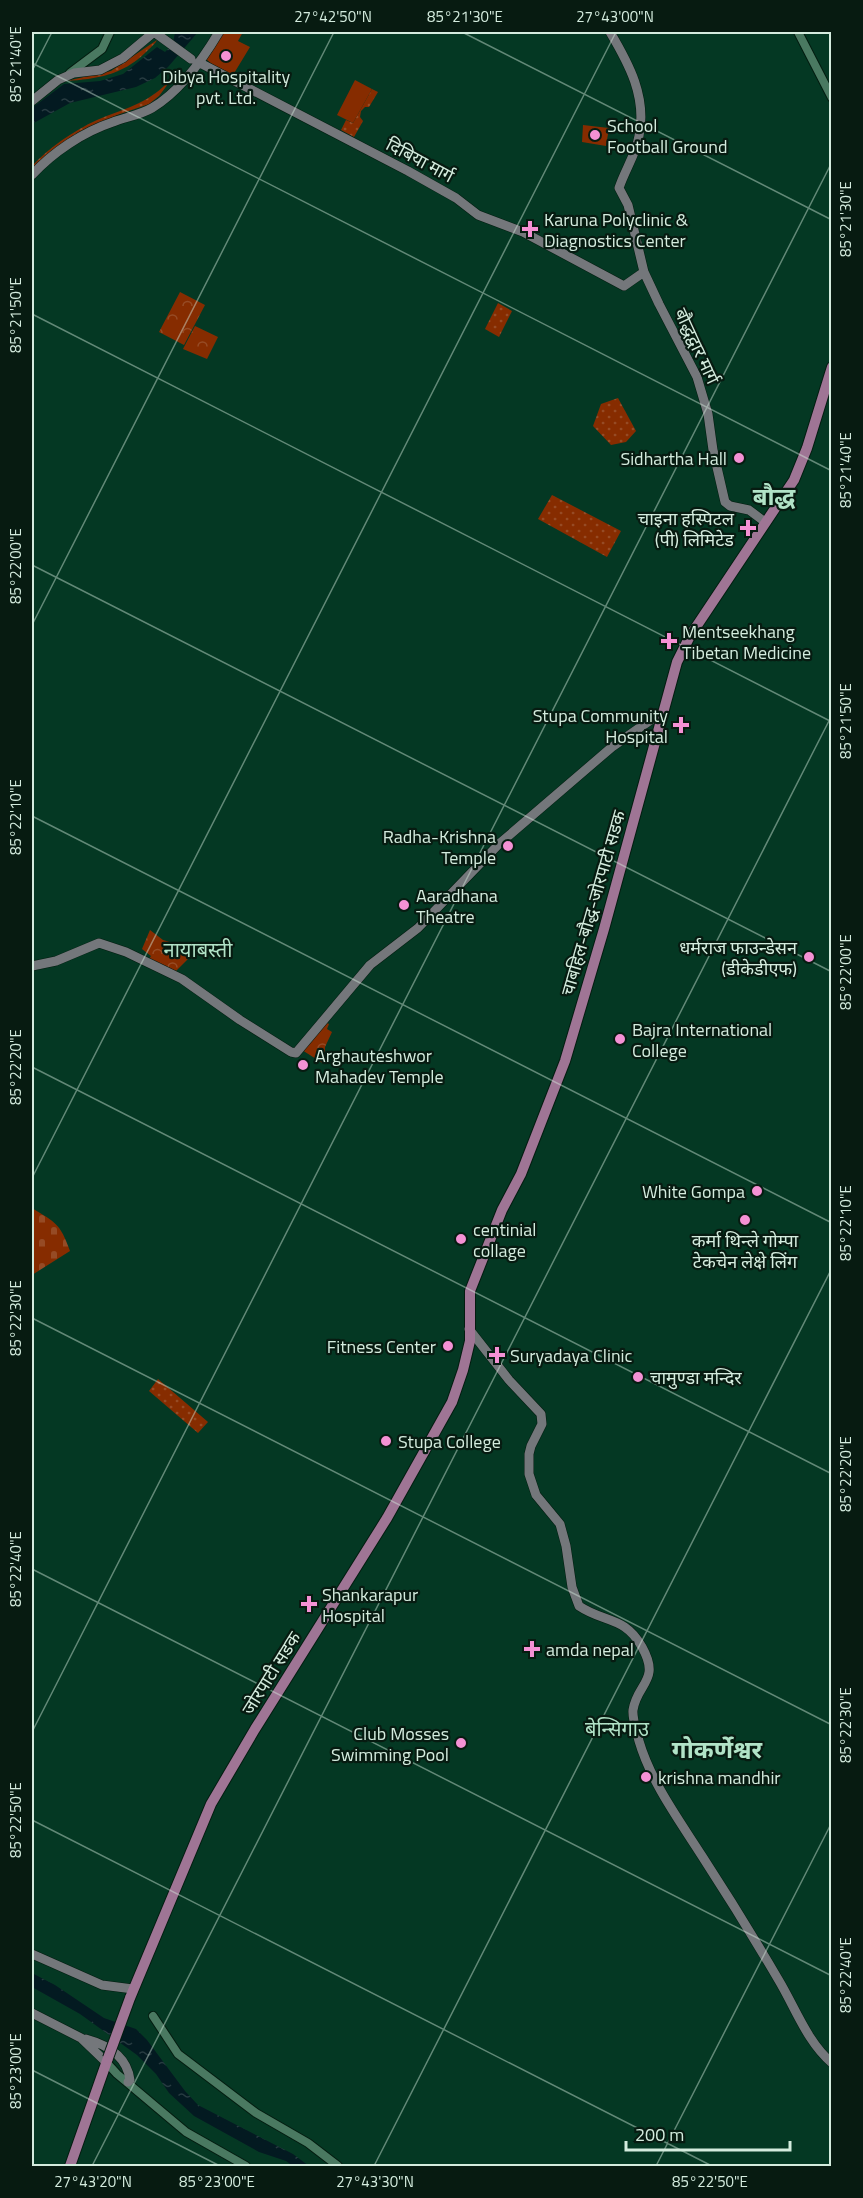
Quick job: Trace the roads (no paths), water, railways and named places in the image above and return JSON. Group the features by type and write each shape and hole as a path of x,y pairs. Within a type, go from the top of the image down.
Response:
{"main road":[{"path":"32,100 58,81 74,74 100,70 129,55 154,32"},
{"name":"दिबिया मार्ग","path":"154,32 195,61 408,171 456,198 478,215 523,232 624,286 645,272"},
{"path":"32,175 51,157 85,134 154,107 178,86 219,32"},
{"name":"बौद्धद्वार मार्ग","path":"610,32 636,83 640,96 639,136 619,188 628,205 645,272 658,304 697,377 708,414 713,450 725,502 730,506 749,510 765,522"},
{"name":"चाबहिल-बौद्ध-जोरपाटी सडक","path":"470,1341 470,1291 502,1210 525,1163 565,1061 677,663 690,636 794,480 831,367"},
{"path":"32,966 56,961 99,943 126,952 182,979 240,1020 296,1053 370,965 418,928 499,844 612,747 655,717 663,716"},
{"path":"469,1329 509,1380 541,1414 542,1424 529,1454 529,1474 536,1495 555,1516 563,1531 572,1587 579,1606 629,1629 646,1655 649,1668 648,1677 634,1707 633,1717 645,1758 677,1819 703,1856 779,1980 798,2016 821,2052 831,2063"},
{"name":"जोरपाटी सडक","path":"70,2166 131,1994 211,1804 433,1439 459,1385 470,1341"},
{"path":"32,1954 102,1985 131,1994"},
{"path":"32,2013 81,2038 103,2045 117,2055 128,2067 130,2080 128,2082"},
{"path":"81,2038 107,2060"}],"street":[{"path":"58,81 90,60 102,49 110,32"},
{"path":"798,32 831,98"},
{"path":"153,2016 178,2054 256,2113 308,2143 338,2166"},
{"path":"107,2060 128,2082 186,2132 246,2166"}],"water":[{"path":"175,32 198,32 168,67 155,78 136,87 70,103 32,124 32,108 64,84 100,81 123,74 157,47 165,52 173,44"},
{"path":"32,1973 55,1985 104,2018 136,2029 198,2105 293,2154 309,2166 293,2166 286,2161 259,2152 194,2116 169,2093 156,2074 137,2055 80,2014 32,1987"}],"place":[{"name":"Dibya Hospitality pvt. Ltd.","path":"226,56"},
{"name":"School Football Ground","path":"595,135"},
{"name":"Karuna Polyclinic & Diagnostics Center","path":"530,229"},
{"name":"Sidhartha Hall","path":"739,458"},
{"name":"चाइना हस्पिटल (पी) लिमिटेड","path":"748,528"},
{"name":"Mentseekhang Tibetan Medicine","path":"669,641"},
{"name":"Stupa Community Hospital","path":"681,725"},
{"name":"Radha-Krishna Temple","path":"508,846"},
{"name":"Aaradhana Theatre","path":"404,905"},
{"name":"धर्मराज फाउन्डेसन (डीकेडीएफ)","path":"809,957"},
{"name":"Bajra International College","path":"620,1039"},
{"name":"Arghauteshwor Mahadev Temple","path":"303,1065"},
{"name":"White Gompa","path":"757,1191"},
{"name":"कर्मा थिन्ले गोम्पा टेकचेन लेक्षे लिंग","path":"745,1220"},
{"name":"centinial collage","path":"461,1239"},
{"name":"Fitness Center","path":"448,1346"},
{"name":"Suryadaya Clinic","path":"497,1355"},
{"name":"चामुण्डा मन्दिर","path":"638,1377"},
{"name":"Stupa College","path":"386,1441"},
{"name":"Shankarapur Hospital","path":"309,1604"},
{"name":"amda nepal","path":"532,1649"},
{"name":"Club Mosses Swimming Pool","path":"461,1743"},
{"name":"krishna mandhir","path":"646,1777"}],"district":[{"name":"बौद्ध","path":"774,496"},
{"name":"नायाबस्ती","path":"198,949"},
{"name":"बेन्सिगाउ","path":"617,1728"},
{"name":"गोकर्णेश्वर","path":"717,1749"}]}
